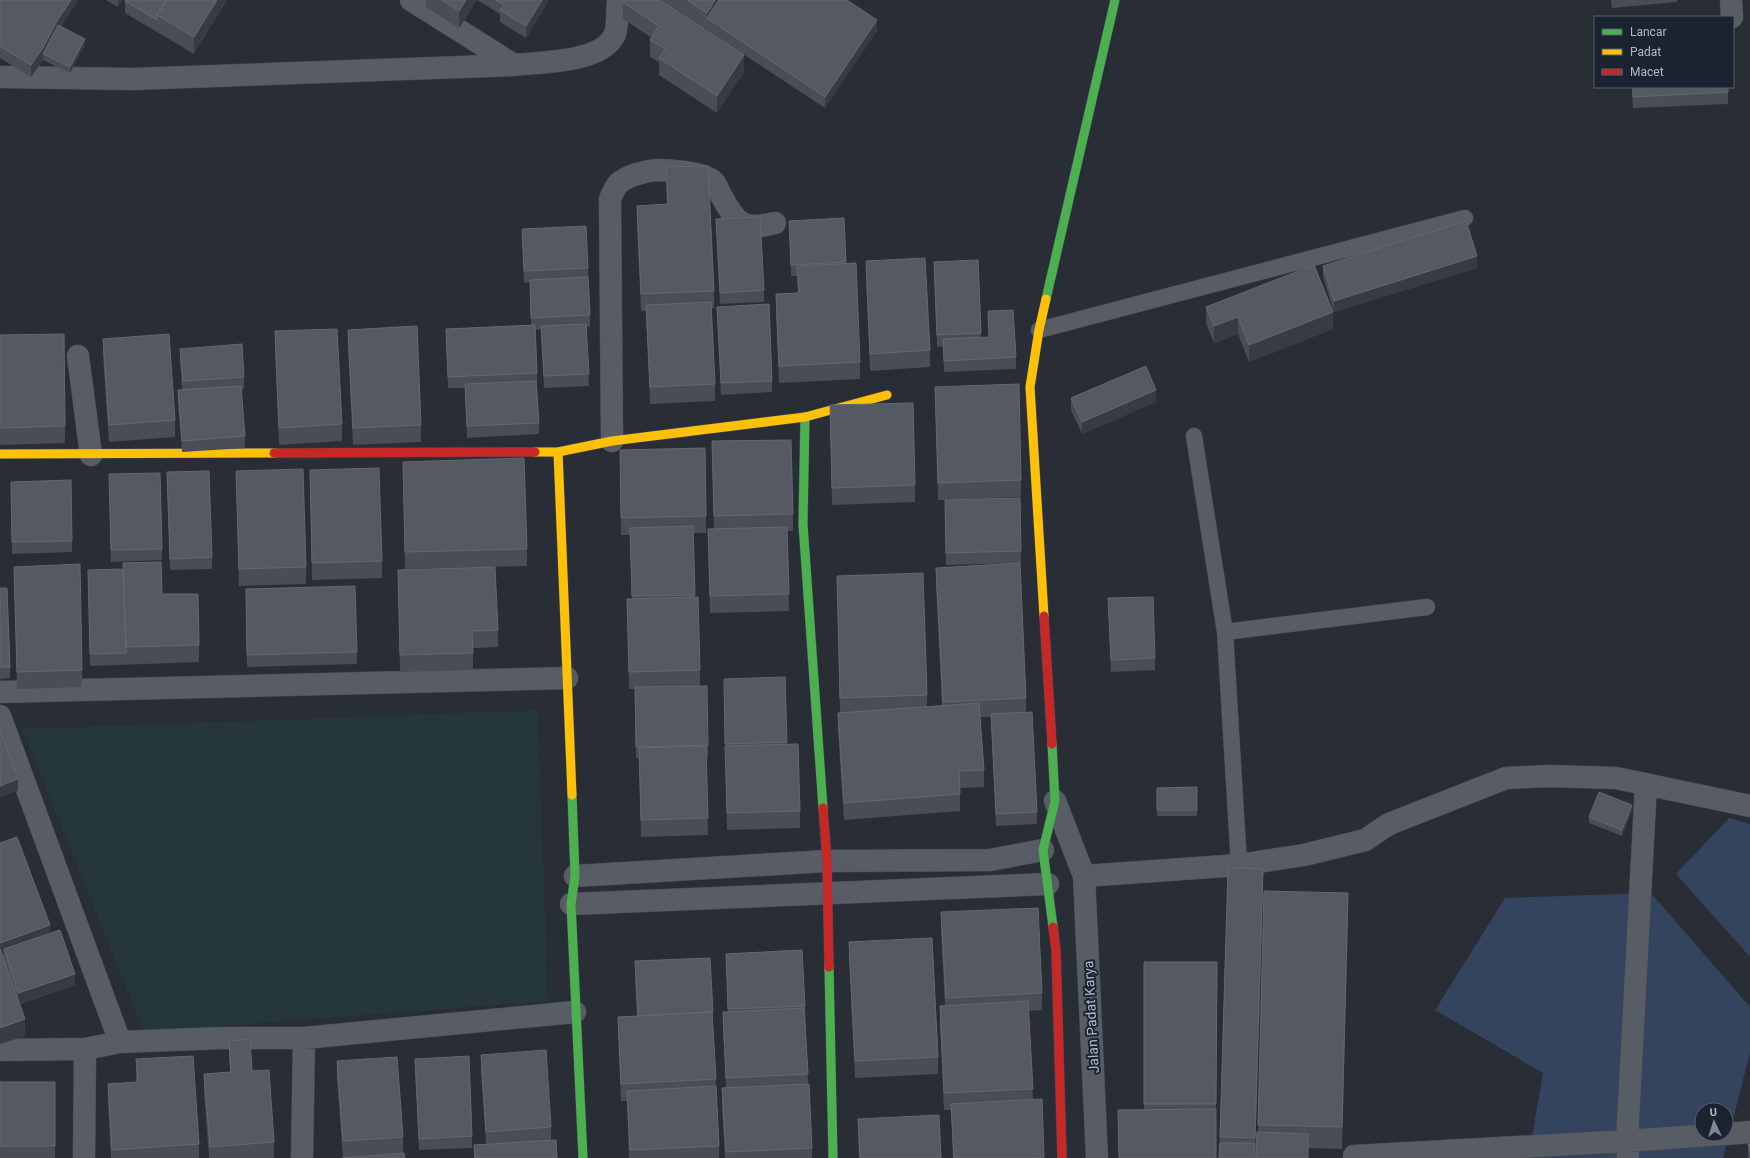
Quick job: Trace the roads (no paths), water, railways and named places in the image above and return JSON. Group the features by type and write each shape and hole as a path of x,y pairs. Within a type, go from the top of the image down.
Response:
{"street":[{"path":"410,0 514,65"},
{"path":"0,77 133,79 514,65 570,60 598,51 614,36 618,0"},
{"path":"1062,1158 1056,950 1043,850 1055,801 1030,387 1039,330 1115,0"},
{"path":"1731,0 1732,16"},
{"path":"612,441 610,199 618,183 635,175 656,170 699,174 712,181 731,213 740,223 750,227 775,223"},
{"path":"78,356 91,455"},
{"path":"0,454 91,455 558,452 612,441 805,417 887,395"},
{"path":"805,417 803,524 827,861 833,1158"},
{"path":"558,452 575,876 570,904 583,1158"},
{"path":"0,692 567,678"},
{"path":"0,716 120,1042"},
{"path":"1084,876 1239,865 1304,855 1365,840 1390,824 1506,778 1548,776 1616,778 1750,806"},
{"path":"1627,1150 1646,784"},
{"name":"Jalan Padat Karya","path":"1055,801 1084,876 1097,1158"},
{"path":"575,876 827,861 990,860 1043,850"},
{"path":"570,904 1048,884"},
{"path":"0,1050 85,1049 120,1042 223,1038 304,1038 575,1012"},
{"path":"302,1158 304,1038"},
{"path":"84,1158 85,1049"},
{"path":"1734,1133 1750,1132"},
{"path":"1354,1156 1627,1150 1694,1139"}],"lane":[{"path":"1039,330 1464,218"},
{"path":"1194,436 1225,632 1239,865"},
{"path":"1225,632 1427,607"}],"water":[{"path":"1729,818 1750,824 1750,957 1676,874"},
{"path":"1651,893 1750,1007 1750,1053 1734,1115 1734,1102 1694,1102 1694,1142 1727,1142 1723,1158 1429,1158 1446,1139 1531,1143 1543,1073 1435,1010 1505,898"}]}
